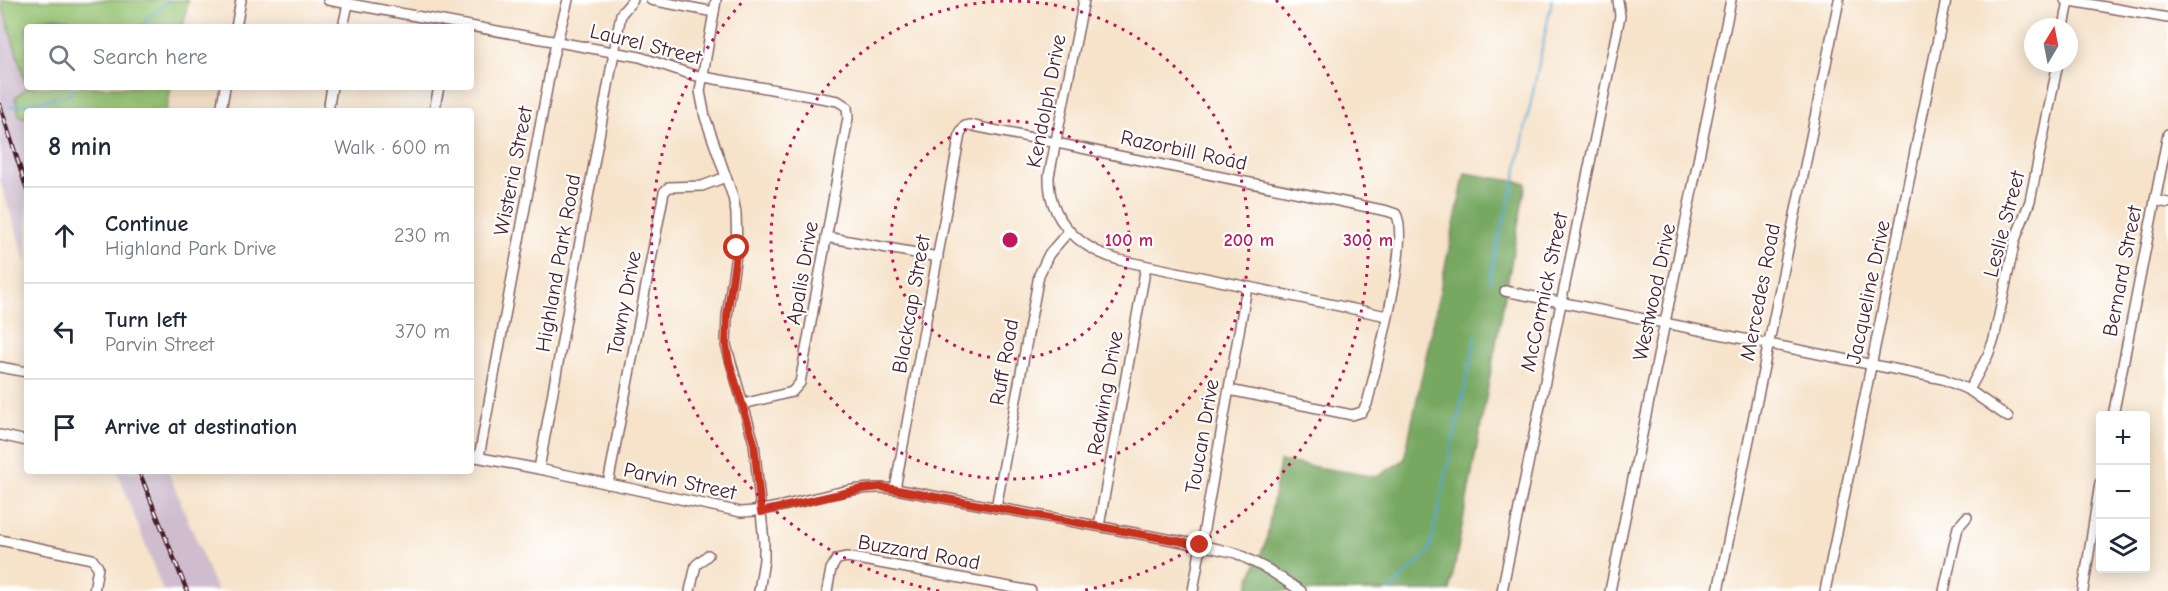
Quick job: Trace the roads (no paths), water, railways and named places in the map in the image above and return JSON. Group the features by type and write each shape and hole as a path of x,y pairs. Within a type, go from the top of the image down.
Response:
{"street":[{"path":"237,24 241,0"},
{"name":"Laurel Street","path":"328,0 446,24"},
{"name":"Wisteria Street","path":"475,456 556,42 568,0"},
{"name":"Highland Park Road","path":"539,469 621,14 633,0"},
{"path":"651,0 714,12"},
{"path":"717,0 700,91 705,117 733,196 738,230 727,316 726,345 754,443 764,560 759,591"},
{"name":"Kendolph Drive","path":"1084,0 1050,163 1049,188 1054,209 1069,231 1095,251 1119,260 1387,316"},
{"name":"McCormick Street","path":"1502,591 1620,16 1618,0"},
{"name":"Westwood Drive","path":"1610,591 1731,0"},
{"name":"Mercedes Road","path":"1718,591 1839,0"},
{"name":"Jacqueline Drive","path":"1825,591 1946,0"},
{"path":"2065,18 2067,0 2168,18"},
{"path":"344,24 348,4"},
{"name":"Laurel Street","path":"474,29 647,58 702,77 838,101 847,107"},
{"name":"Leslie Street","path":"1969,390 1994,339 2014,240 2030,201 2056,72"},
{"path":"222,108 224,90"},
{"path":"328,108 332,90"},
{"path":"435,108 438,90"},
{"name":"Apalis Drive","path":"743,405 788,394 798,387 848,118 847,107"},
{"name":"Razorbill Road","path":"965,126 974,124 1387,210 1396,214 1400,223 1400,253 1387,316"},
{"name":"Blackcap Street","path":"895,489 960,134 965,126"},
{"name":"Bernard Street","path":"2114,411 2168,134"},
{"name":"Tawny Drive","path":"608,484 664,192 669,187 702,186 726,177"},
{"path":"2155,200 2168,202"},
{"name":"Ruff Road","path":"996,508 1038,281 1043,263 1069,231"},
{"path":"826,237 938,257"},
{"name":"Redwing Drive","path":"1099,526 1146,266"},
{"name":"Toucan Drive","path":"1193,591 1247,287"},
{"path":"1505,291 1943,379 1969,390 2008,417"},
{"path":"1229,390 1352,415 1362,412 1368,404 1387,316"},
{"path":"0,367 24,371"},
{"path":"0,435 24,440"},
{"path":"475,456 539,469"},
{"name":"Parvin Street","path":"539,469 741,513 761,512 862,489 881,487 895,489 1236,553 1269,570 1301,591"},
{"path":"2083,591 2096,508"},
{"path":"1944,591 1958,526 1967,517"},
{"path":"0,540 87,557 96,562 98,573 94,591"},
{"path":"690,591 696,565 708,555"},
{"name":"Buzzard Road","path":"827,591 831,569 837,559 847,557 1031,591"}],"water":[{"path":"56,17 69,19 73,24 31,24 35,21"}],"waterway":[{"path":"144,24 151,15 171,0"},
{"path":"1489,282 1500,232 1512,193 1552,0"},
{"path":"10,107 70,95 72,90"},
{"path":"1389,591 1429,552 1476,336"}],"railway":[{"path":"0,105 24,181"},
{"path":"140,474 187,591"}]}
